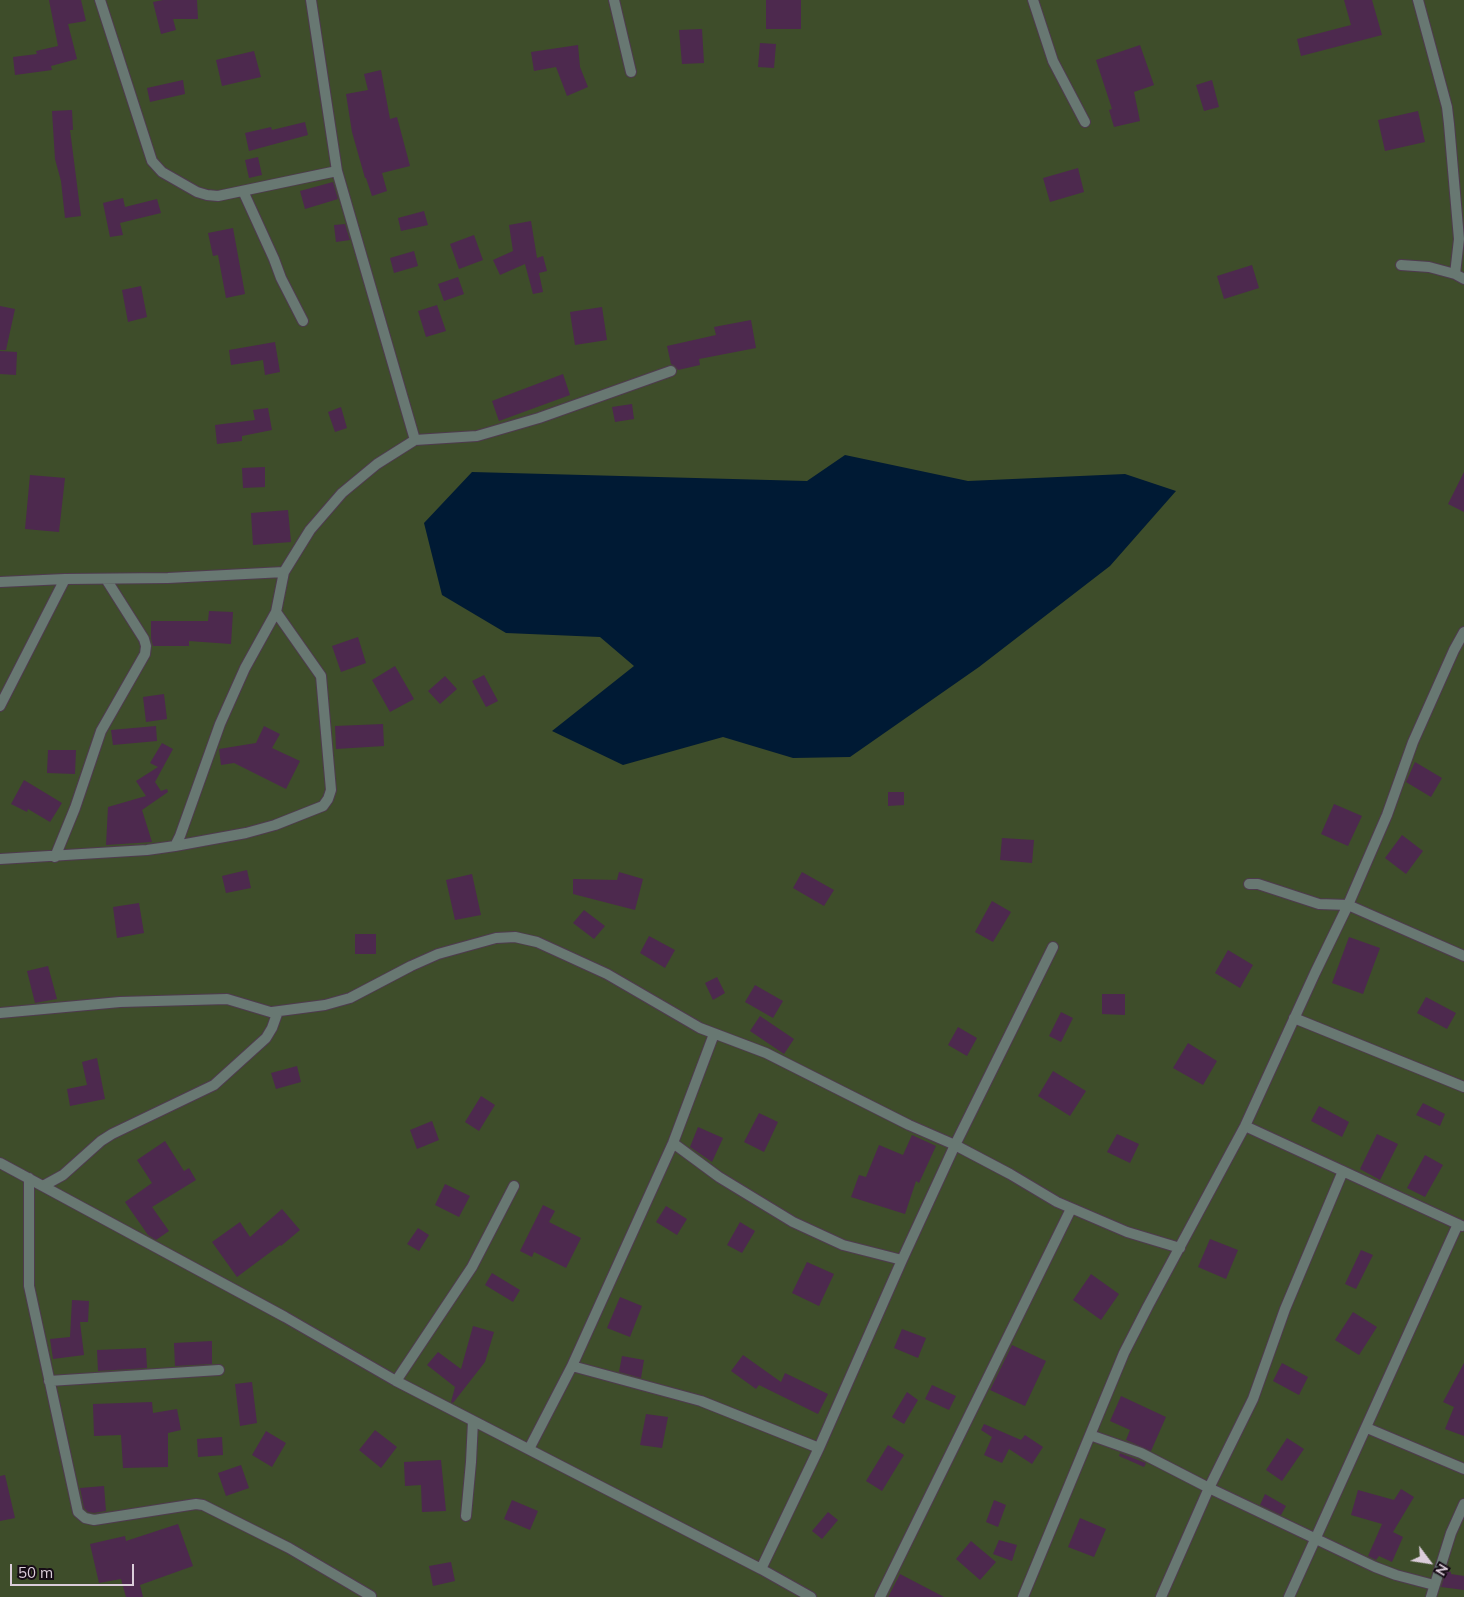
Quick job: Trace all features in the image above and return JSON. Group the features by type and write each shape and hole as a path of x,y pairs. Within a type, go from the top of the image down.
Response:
{"street":[{"path":"100,0 152,161 156,167 207,196 218,196 337,171"},
{"path":"311,0 337,171 415,440"},
{"path":"614,0 631,72"},
{"path":"1034,0 1053,61 1085,122"},
{"path":"1401,265 1429,268 1460,276 1459,239 1448,116 1418,0"},
{"path":"243,191 281,278 303,321"},
{"path":"175,846 220,724 245,668 276,612 284,572 310,530 342,493 377,464 415,440 477,436 538,418 671,371"},
{"path":"0,582 168,578 284,572"},
{"path":"0,706 65,579"},
{"path":"55,857 75,808 101,731 145,654 146,646 144,639 106,579"},
{"path":"0,859 55,857 175,846 246,833 275,825 323,806 331,790 321,676 276,612"},
{"path":"1023,1597 1124,1353 1245,1126 1348,905 1387,815 1413,742 1454,650 1464,632"},
{"path":"1249,884 1258,884 1319,904 1348,905 1464,956"},
{"path":"272,1012 325,1005 350,998 438,954 496,938 515,937 537,942 607,974 700,1028 766,1053 909,1125 955,1145 1071,1209 1127,1232 1180,1248"},
{"path":"761,1569 819,1448 955,1145 1054,947"},
{"path":"0,1013 120,1002 227,999 278,1014 266,1038 214,1085 112,1134 101,1141 63,1175 43,1186"},
{"path":"1294,1018 1464,1087"},
{"path":"528,1449 572,1366 673,1143 714,1034"},
{"path":"1245,1126 1461,1225 1289,1597"},
{"path":"673,1143 719,1177 793,1222 843,1245 902,1260"},
{"path":"0,1163 285,1317 396,1381 761,1569 811,1597"},
{"path":"1161,1597 1209,1488 1253,1399 1285,1309 1343,1171"},
{"path":"29,1178 29,1286 78,1512 85,1518 94,1520 196,1504 203,1505 289,1548 371,1596"},
{"path":"396,1381 472,1267 514,1186"},
{"path":"880,1597 1071,1209"},
{"path":"572,1366 701,1401 819,1448"},
{"path":"49,1380 219,1370"},
{"path":"466,1516 472,1462 473,1421"},
{"path":"1367,1428 1464,1470"},
{"path":"1090,1435 1141,1453 1209,1488 1375,1567 1396,1575 1434,1585"},
{"path":"1431,1597 1451,1533 1464,1504"}],"green space":[{"path":"0,0 1464,0 1464,1597 0,1597"}],"water":[{"path":"845,455 968,481 1125,474 1176,491 1110,566 979,667 850,757 793,758 723,737 623,765 552,731 634,666 600,637 506,633 442,595 424,523 472,472 807,481"}],"building":[{"path":"49,0 81,0 86,21 68,24 77,59 51,66 52,70 15,75 13,57 37,54 36,51 58,46"},
{"path":"163,0 197,0 198,19 173,19 176,30 161,34 153,2"},
{"path":"766,0 801,0 801,29 766,29"},
{"path":"1344,0 1372,0 1382,35 1301,56 1297,39 1351,25"},
{"path":"702,29 704,63 682,64 679,30"},
{"path":"760,43 776,44 774,68 758,67"},
{"path":"578,45 580,67 588,87 567,96 556,67 534,71 531,52"},
{"path":"1140,45 1154,85 1134,92 1140,121 1114,127 1109,110 1112,109 1096,60"},
{"path":"254,51 261,77 222,86 216,60"},
{"path":"381,70 390,119 397,117 410,166 382,173 387,191 372,196 352,132 346,94 368,90 364,74"},
{"path":"183,80 185,94 150,102 147,88"},
{"path":"1212,80 1219,107 1204,111 1196,85"},
{"path":"72,110 73,130 70,130 81,216 65,218 61,181 55,159 52,111"},
{"path":"1418,111 1425,142 1385,151 1378,120"},
{"path":"305,122 308,135 249,151 245,133 271,127 272,130"},
{"path":"258,157 262,175 249,178 245,160"},
{"path":"1078,168 1084,192 1050,202 1043,178"},
{"path":"333,182 338,199 305,209 300,191"},
{"path":"123,198 125,207 157,199 161,213 120,223 123,235 110,237 103,203"},
{"path":"424,211 428,225 401,231 398,218"},
{"path":"531,221 537,258 543,256 547,271 539,273 543,292 533,294 525,264 500,275 493,260 513,251 509,225"},
{"path":"345,224 350,240 336,242 334,225"},
{"path":"233,228 245,294 226,298 218,255 213,256 208,233"},
{"path":"474,235 483,260 459,269 450,244"},
{"path":"414,251 418,266 394,273 390,258"},
{"path":"1252,265 1259,288 1224,299 1217,276"},
{"path":"458,277 464,294 444,301 438,284"},
{"path":"141,286 147,317 128,322 122,290"},
{"path":"437,305 446,331 426,337 418,311"},
{"path":"0,306 15,309 6,350 0,350"},
{"path":"602,307 607,340 575,345 570,312"},
{"path":"751,320 756,348 699,359 700,365 678,370 671,364 667,346 716,335 714,327"},
{"path":"275,342 280,372 265,375 263,360 231,365 229,350"},
{"path":"0,351 17,352 16,375 0,374"},
{"path":"563,374 570,395 499,421 492,401"},
{"path":"632,404 634,419 615,422 612,407"},
{"path":"341,407 347,428 335,432 328,412"},
{"path":"268,408 272,430 242,436 242,441 217,444 215,425 255,420 253,410"},
{"path":"265,467 265,487 243,488 242,468"},
{"path":"1464,472 1464,512 1448,504"},
{"path":"30,475 65,478 59,532 25,529"},
{"path":"288,510 291,542 253,545 251,513"},
{"path":"209,611 233,612 231,644 189,641 189,646 153,646 151,621 208,621"},
{"path":"358,637 366,663 341,672 332,646"},
{"path":"395,666 414,699 390,712 372,680"},
{"path":"484,675 498,701 486,707 472,681"},
{"path":"445,676 457,689 440,704 428,691"},
{"path":"164,694 167,719 146,722 143,697"},
{"path":"383,724 384,746 336,749 335,726"},
{"path":"156,726 157,741 113,745 111,730"},
{"path":"264,726 280,734 272,748 300,761 286,789 234,763 221,765 219,749 256,743"},
{"path":"162,743 173,749 155,782 161,791 167,789 168,792 142,810 152,842 106,845 108,807 146,796 136,781 158,767 150,763"},
{"path":"48,750 76,750 75,774 47,773"},
{"path":"1415,762 1442,778 1431,797 1406,782"},
{"path":"24,780 62,803 50,822 28,809 27,812 11,804"},
{"path":"888,792 904,792 904,805 888,806"},
{"path":"1334,804 1362,816 1348,846 1321,834"},
{"path":"1402,835 1423,851 1406,874 1385,858"},
{"path":"1002,838 1034,840 1032,863 1000,860"},
{"path":"247,870 251,888 226,893 222,876"},
{"path":"619,872 643,879 635,910 573,894 573,879 617,880"},
{"path":"802,872 834,890 824,906 793,888"},
{"path":"472,874 481,915 455,920 446,880"},
{"path":"992,901 1011,912 993,942 975,932"},
{"path":"139,903 144,933 117,938 113,907"},
{"path":"584,910 605,926 594,939 573,923"},
{"path":"355,934 376,934 376,954 355,954"},
{"path":"649,936 675,950 665,968 640,953"},
{"path":"1349,937 1380,948 1363,994 1332,983"},
{"path":"1228,950 1253,965 1240,988 1215,973"},
{"path":"48,966 57,999 35,1003 27,971"},
{"path":"717,977 725,993 713,1000 705,983"},
{"path":"755,985 783,1001 773,1018 745,1002"},
{"path":"1102,994 1125,994 1125,1015 1102,1014"},
{"path":"1426,997 1456,1013 1447,1029 1417,1013"},
{"path":"1061,1012 1073,1018 1061,1042 1049,1036"},
{"path":"760,1016 794,1039 784,1054 750,1031"},
{"path":"958,1027 977,1038 967,1056 948,1045"},
{"path":"1188,1043 1217,1061 1203,1085 1173,1068"},
{"path":"97,1058 105,1099 70,1106 67,1089 87,1085 82,1062"},
{"path":"297,1066 301,1082 276,1089 271,1073"},
{"path":"1053,1071 1086,1091 1070,1116 1038,1096"},
{"path":"481,1096 495,1105 479,1131 465,1122"},
{"path":"1423,1103 1445,1114 1440,1126 1416,1115"},
{"path":"1319,1106 1349,1122 1342,1137 1311,1121"},
{"path":"759,1113 778,1122 764,1152 744,1142"},
{"path":"432,1121 439,1140 417,1149 410,1130"},
{"path":"698,1127 723,1138 712,1162 690,1147"},
{"path":"1117,1134 1139,1144 1130,1163 1107,1152"},
{"path":"1377,1134 1398,1144 1380,1180 1360,1169"},
{"path":"912,1135 936,1146 919,1183 916,1181 905,1214 851,1197 859,1175 866,1177 879,1145 903,1155"},
{"path":"165,1141 184,1171 189,1168 196,1180 152,1207 169,1231 156,1240 148,1235 125,1202 152,1183 137,1160"},
{"path":"1425,1155 1443,1165 1425,1197 1407,1188"},
{"path":"445,1184 470,1196 459,1217 435,1205"},
{"path":"543,1205 555,1211 549,1222 581,1238 566,1268 534,1252 532,1257 520,1251"},
{"path":"666,1206 687,1219 677,1235 656,1222"},
{"path":"282,1209 300,1230 237,1277 212,1242 240,1222 250,1237"},
{"path":"740,1222 755,1231 742,1253 727,1245"},
{"path":"418,1228 429,1235 419,1251 407,1244"},
{"path":"1210,1239 1238,1250 1226,1279 1198,1267"},
{"path":"1361,1250 1373,1255 1356,1289 1345,1284"},
{"path":"807,1262 834,1274 819,1306 792,1293"},
{"path":"492,1273 520,1290 513,1302 485,1285"},
{"path":"1091,1274 1119,1294 1101,1320 1073,1300"},
{"path":"620,1297 642,1306 630,1337 607,1328"},
{"path":"72,1300 89,1301 88,1322 80,1322 84,1355 53,1359 50,1339 70,1337"},
{"path":"1353,1312 1377,1327 1359,1355 1335,1340"},
{"path":"473,1326 494,1332 485,1362 453,1403 451,1402 455,1387 427,1365 438,1352 461,1369"},
{"path":"902,1329 926,1338 918,1358 894,1348"},
{"path":"212,1341 212,1364 175,1366 174,1343"},
{"path":"1012,1345 1046,1361 1025,1406 990,1390"},
{"path":"146,1348 147,1368 98,1371 97,1350"},
{"path":"743,1355 781,1382 785,1373 828,1394 818,1414 759,1385 756,1389 731,1371"},
{"path":"622,1356 644,1360 641,1378 619,1372"},
{"path":"1282,1363 1308,1377 1299,1395 1273,1381"},
{"path":"1464,1363 1464,1436 1445,1429 1454,1407 1443,1402"},
{"path":"252,1382 257,1423 240,1426 235,1384"},
{"path":"932,1385 956,1396 949,1410 925,1399"},
{"path":"907,1392 918,1400 904,1424 892,1417"},
{"path":"1121,1396 1166,1417 1151,1451 1126,1440 1130,1430 1110,1421"},
{"path":"152,1402 153,1413 177,1409 181,1430 168,1433 168,1467 123,1468 121,1435 94,1436 93,1404"},
{"path":"646,1414 668,1417 662,1448 640,1445"},
{"path":"984,1424 1021,1440 1025,1435 1043,1447 1032,1464 1009,1449 1002,1463 984,1455 992,1437 981,1430"},
{"path":"375,1430 397,1447 381,1468 359,1450"},
{"path":"266,1431 286,1443 272,1467 252,1455"},
{"path":"222,1437 223,1455 198,1457 197,1439"},
{"path":"1287,1438 1304,1449 1282,1481 1266,1470"},
{"path":"888,1445 904,1455 882,1491 866,1481"},
{"path":"1120,1453 1146,1463 1144,1467 1119,1456"},
{"path":"441,1460 446,1511 422,1512 421,1485 405,1486 404,1462"},
{"path":"241,1465 249,1488 226,1496 218,1473"},
{"path":"5,1475 15,1518 0,1521 0,1476"},
{"path":"104,1486 106,1511 88,1512 84,1508 80,1488"},
{"path":"1401,1489 1414,1497 1393,1532 1403,1537 1392,1562 1379,1556 1376,1560 1368,1556 1382,1524 1351,1515 1358,1490 1394,1500"},
{"path":"1265,1494 1286,1506 1281,1515 1260,1505"},
{"path":"512,1500 538,1511 530,1530 504,1519"},
{"path":"994,1500 1006,1505 998,1527 986,1522"},
{"path":"828,1512 838,1520 822,1539 812,1531"},
{"path":"1080,1518 1106,1529 1094,1557 1068,1547"},
{"path":"178,1524 193,1566 140,1585 143,1597 126,1597 121,1579 99,1583 90,1544 125,1536 126,1541"},
{"path":"999,1540 1017,1545 1012,1561 993,1554"},
{"path":"971,1541 996,1562 980,1580 956,1559"},
{"path":"451,1562 455,1581 433,1586 429,1566"},
{"path":"1446,1571 1451,1572 1451,1574 1464,1576 1464,1590 1441,1587"},
{"path":"900,1574 944,1597 888,1597"}]}
